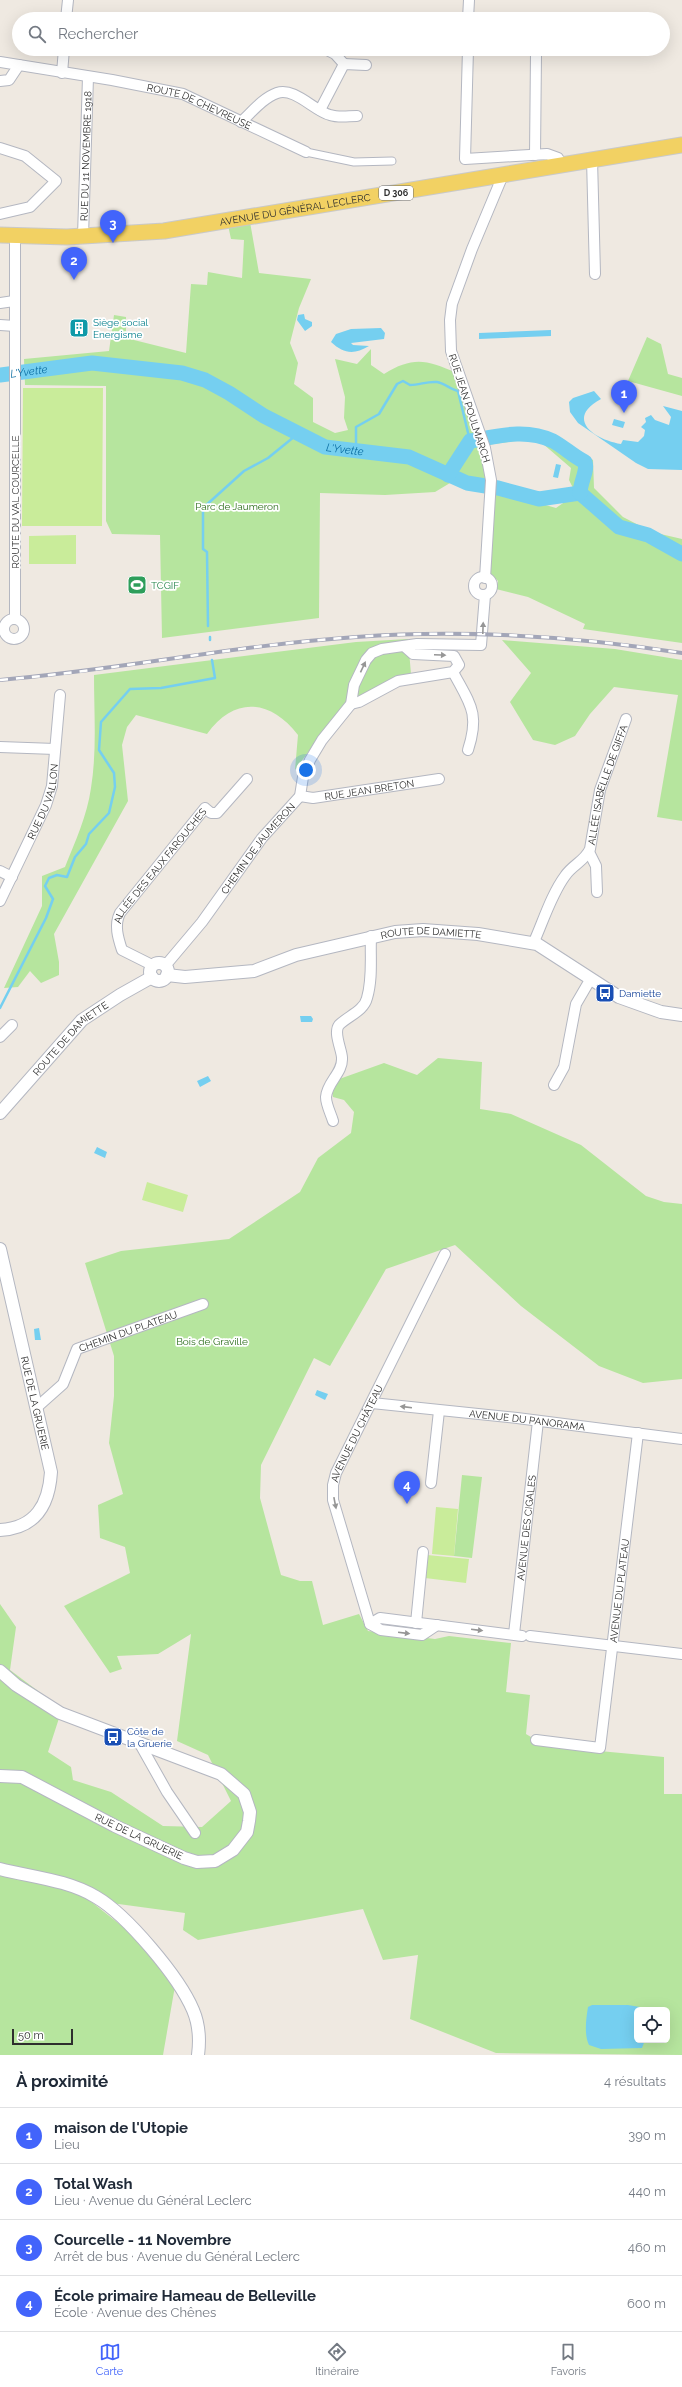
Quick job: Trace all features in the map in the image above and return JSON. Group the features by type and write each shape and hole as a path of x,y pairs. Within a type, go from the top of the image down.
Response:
{"main road":[{"name":"AVENUE DU GÉNÉRAL LECLERC","path":"7,236 83,236 174,230 682,145"}],"street":[{"path":"67,12 68,0"},
{"path":"468,12 469,0"},
{"path":"62,73 63,56"},
{"path":"337,56 344,64 366,65"},
{"path":"468,56 466,158 547,154 558,158 562,165"},
{"path":"534,155 536,56"},
{"name":"ROUTE DE CHEVREUSE","path":"0,62 157,88 183,94 306,152 354,162 392,161"},
{"path":"320,110 344,64"},
{"path":"0,81 9,80 19,65"},
{"name":"RUE DU 11 NOVEMBRE 1918","path":"83,236 88,77"},
{"path":"241,122 260,104 278,93 288,93 329,115 340,117 357,116"},
{"path":"0,148 25,156 56,181 30,207 0,214"},
{"path":"592,159 595,274"},
{"name":"RUE JEAN POULMARCH","path":"485,595 490,592 492,587 489,580 484,578 491,480 481,436 453,357 450,320 452,304 469,255 503,175"},
{"path":"0,325 14,326 14,301 7,236"},
{"path":"0,303 14,301"},
{"name":"ROUTE DU VAL COURCELLE","path":"14,326 15,619"},
{"name":"CHEMIN DE JAUMERON","path":"166,970 262,838 300,796 303,777 310,760 322,740 351,704 354,685 366,660 372,653 382,649 417,644 481,645 485,595"},
{"path":"404,646 413,654 454,656 459,666 453,672 473,711 474,732 468,750"},
{"name":"CHEMIN DE JAUMERON","path":"351,704 359,702 398,681 453,672"},
{"name":"RUE DU VALLON","path":"0,901 46,805 52,786 60,695"},
{"name":"ALLÉE ISABELLE DE GIFFA","path":"533,944 559,884 566,874 589,852 598,814 600,790 626,719"},
{"path":"0,748 55,749"},
{"name":"RUE JEAN BRETON","path":"300,796 313,798 439,778"},
{"name":"ALLÉE DES EAUX FAROUCHES","path":"152,971 122,950 117,927 117,920 120,913 205,808 211,813 217,813 247,779"},
{"name":"ALLÉE ISABELLE DE GIFFA","path":"589,852 596,866 597,892"},
{"path":"0,871 12,877"},
{"name":"ROUTE DE DAMIETTE","path":"0,1113 82,1020 120,995 152,971 160,981 166,970 185,977 254,971 296,955 371,936 422,930 478,934 533,944 619,997 661,1012 682,1015"},
{"path":"333,1121 326,1098 330,1081 341,1068 342,1059 337,1031 338,1026 355,1013 367,999 371,976 371,936"},
{"path":"554,1085 564,1067 576,1004 590,980"},
{"path":"0,1037 12,1025"},
{"name":"RUE DE LA GRUERIE","path":"0,1249 51,1472 47,1500 35,1517 17,1526 0,1530"},
{"name":"AVENUE DU CHÂTEAU","path":"370,1624 333,1500 333,1485 336,1473 445,1254"},
{"name":"CHEMIN DU PLATEAU","path":"36,1408 63,1384 77,1348 203,1304"},
{"name":"AVENUE DU PANORAMA","path":"372,1403 538,1421 682,1439"},
{"path":"431,1483 439,1410"},
{"name":"AVENUE DES CIGALES","path":"522,1635 538,1421"},
{"name":"AVENUE DU PLATEAU","path":"536,1740 600,1748 638,1434"},
{"path":"416,1623 423,1552"},
{"path":"370,1624 380,1618 682,1654"},
{"path":"370,1624 381,1630 422,1635 437,1625"},
{"name":"RUE DE LA GRUERIE","path":"0,1671 42,1702 60,1713 221,1774 240,1788 248,1803 249,1821 247,1832 233,1850 223,1858 206,1862 184,1858 22,1777 0,1776"},
{"path":"140,1744 167,1792 195,1833"},
{"path":"0,1869 76,1887 97,1897 121,1916 165,1966 186,1996 197,2024 198,2055"}],"green space":[{"name":"Parc de Jaumeron","path":"250,222 259,273 311,279 299,308 290,343 298,363 294,384 313,398 313,422 335,433 348,430 344,418 345,397 335,359 357,364 371,349 371,365 384,374 403,365 419,362 445,368 456,373 480,436 490,489 450,483 435,492 385,495 320,493 319,618 162,638 160,535 112,534 106,521 106,386 25,385 24,359 109,351 114,315 126,317 126,338 186,353 191,284 207,285 208,272 242,278 244,240 231,239 228,225"},
{"path":"647,337 661,344 668,374 682,378 682,396 628,381"},
{"path":"23,388 103,388 102,526 22,526"},
{"path":"485,431 544,432 593,460 594,488 623,517 652,532 682,539 682,643 583,629 585,624 528,597 496,589 498,581 490,573 490,489 556,508 576,494 569,480 571,468 542,443 523,440 487,445"},
{"path":"76,535 76,564 29,564 29,536"},
{"path":"408,639 411,674 383,683 323,732 295,770 298,735 276,714 264,709 252,707 240,708 229,713 207,734 136,715 127,727 122,745 128,801 54,934 59,962 59,975 41,983 30,971 18,987 4,988 42,906 42,876 65,867 87,809 94,760 94,675 356,642"},
{"path":"502,640 615,649 682,660 682,821 657,817 678,695 614,687 590,714 575,736 555,745 533,740 510,702 531,673"},
{"name":"Bois de Graville","path":"438,1058 482,1062 480,1109 511,1114 581,1145 646,1196 664,1202 682,1204 682,1379 643,1383 599,1366 521,1306 455,1245 386,1269 330,1366 314,1358 261,1465 260,1498 281,1575 300,1581 312,1581 323,1625 359,1614 368,1631 435,1639 449,1636 511,1643 506,1692 530,1695 526,1734 536,1740 535,1745 664,1757 664,1794 682,1794 682,2055 496,2053 410,2019 418,1955 383,1960 363,1909 198,1940 183,1930 185,1913 89,1900 127,1930 175,1986 163,2055 0,2055 0,1604 16,1627 10,1670 62,1709 48,1752 71,1767 73,1780 111,1792 163,1826 202,1827 231,1801 208,1755 177,1741 191,1634 158,1654 117,1656 122,1669 110,1673 64,1606 130,1573 125,1547 100,1538 98,1505 123,1494 109,1443 114,1396 114,1356 85,1263 121,1251 229,1239 300,1192 318,1158 351,1133 354,1112 344,1100 333,1097 331,1082 384,1063 417,1075"},
{"path":"147,1182 188,1195 183,1212 142,1200"},
{"path":"462,1475 482,1477 472,1558 454,1556"},
{"path":"436,1507 458,1509 454,1556 432,1554"},
{"path":"427,1555 469,1559 466,1583 425,1578"}],"water":[{"path":"304,314 305,319 312,322 312,326 305,331 297,320 298,315"},
{"path":"381,328 385,333 384,339 351,343 353,345 369,346 359,351 345,351 331,342 336,334 351,329"},
{"path":"551,330 551,336 479,339 479,333"},
{"path":"594,391 601,399 590,407 585,414 584,421 587,428 593,433 611,442 621,444 623,440 638,442 644,436 645,430 641,427 646,422 645,418 651,415 655,420 669,425 671,417 663,406 682,411 682,470 648,469 636,463 578,423 570,412 569,402 573,398"},
{"path":"614,419 625,422 623,428 612,425"},
{"path":"556,464 561,465 558,478 553,477"},
{"path":"300,1016 311,1016 313,1019 312,1022 301,1022"},
{"path":"208,1076 211,1081 200,1087 197,1081"},
{"path":"97,1147 107,1152 105,1158 94,1153"},
{"path":"39,1328 41,1340 35,1340 34,1329"},
{"path":"317,1390 328,1394 325,1400 315,1395"},
{"path":"592,2005 628,2005 640,2007 634,2007 634,2043 644,2043 642,2048 601,2049 589,2045 586,2037 588,2007"}],"waterway":[{"name":"L'Yvette","path":"0,375 92,363 182,373 205,380 229,393 264,416 325,447 409,457 467,483 498,488 539,499 580,493 619,527 648,535 682,554"},
{"path":"356,451 356,427 379,414 397,384 403,381 410,385 437,382 458,391 470,441"},
{"path":"208,626 207,552 203,549 203,508 244,471 268,458 300,432"},
{"path":"448,475 470,441 501,435 533,435 553,441 585,462 586,465 580,493"},
{"path":"0,1008 46,918 53,899 45,886 49,878 57,875 67,877 75,857 86,844 89,834 109,813 115,787 114,773 99,750 101,722 130,689 161,688 215,678 212,660"}],"railway":[{"path":"0,680 45,676 222,651 311,641 397,635 479,634 560,638 682,653"}],"place":[{"name":"Courcelle - 11 Novembre","path":"113,243"},
{"name":"Total Wash","path":"74,280"},
{"name":"Siège social Energisme","path":"79,328"},
{"name":"maison de l'Utopie","path":"624,413"},
{"name":"TCGIF","path":"137,585"},
{"name":"Damiette","path":"605,993"},
{"name":"École primaire Hameau de Belleville","path":"407,1504"},
{"name":"Côte de la Gruerie","path":"113,1737"}]}
